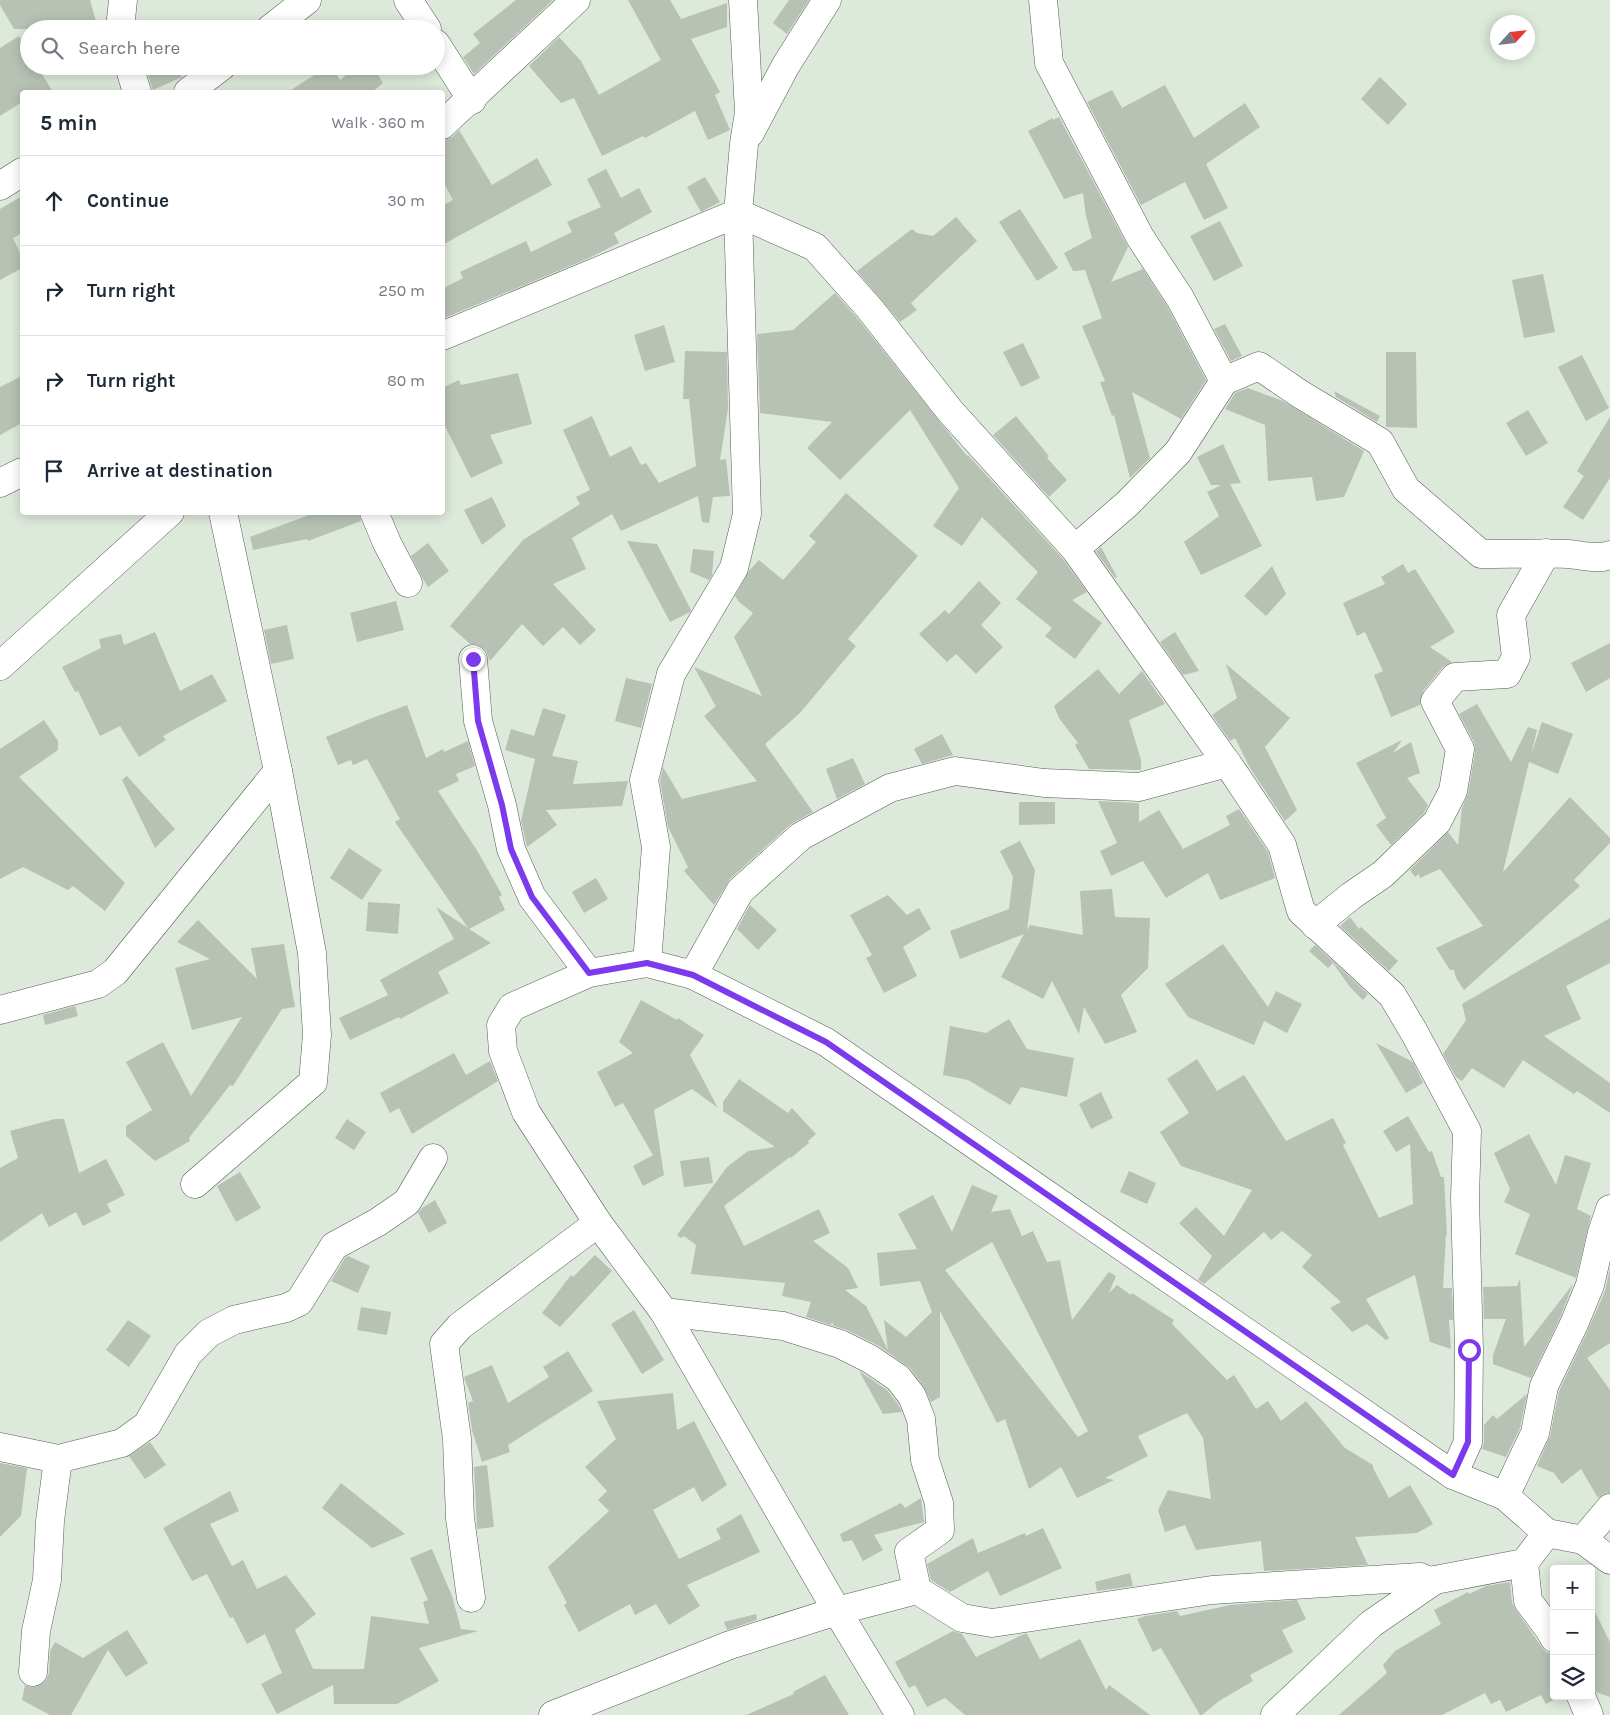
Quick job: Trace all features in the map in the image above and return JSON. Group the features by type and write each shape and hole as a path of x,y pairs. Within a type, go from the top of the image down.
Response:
{"street":[{"path":"121,20 123,0"},
{"path":"281,20 307,0"},
{"path":"408,0 421,20"},
{"path":"445,122 472,100 576,0"},
{"path":"647,963 656,847 644,780 671,674 734,568 747,514 738,213 744,144 749,112 743,0"},
{"path":"744,144 786,65 827,0"},
{"path":"1043,0 1049,64 1140,237 1180,298 1224,381"},
{"path":"445,58 472,100"},
{"path":"132,75 136,90"},
{"path":"191,90 210,75"},
{"path":"0,186 20,173"},
{"path":"445,335 738,213 815,247 870,309 950,411 1075,549 1227,763 1282,845 1301,911 1392,996 1414,1032 1467,1131 1465,1198 1469,1341 1468,1442 1453,1475"},
{"path":"1075,549 1128,504 1178,452 1224,381 1259,366 1300,394 1380,442 1406,489 1481,554 1546,553 1602,558 1610,555"},
{"path":"0,483 20,473"},
{"path":"0,666 167,515"},
{"path":"195,1184 313,1082 317,1035 312,953 278,771 224,515"},
{"path":"375,515 387,543 408,583"},
{"path":"1315,924 1383,874 1437,822 1453,791 1460,749 1435,702 1455,677 1507,674 1516,657 1511,615 1546,553"},
{"path":"473,659 478,721 502,805 511,849 532,897 589,973"},
{"path":"693,975 740,891 801,836 890,788 955,771 1044,783 1139,787 1227,763"},
{"path":"0,1010 98,984 115,972 278,771"},
{"path":"900,1715 664,1312 598,1223 526,1112 503,1051 501,1025 512,1007 589,973 647,963 693,975 826,1042 1453,1475 1505,1496 1547,1533 1583,1540 1610,1560"},
{"path":"0,1447 58,1459 122,1443 147,1424 188,1354 209,1334 234,1320 286,1308 300,1302 334,1246 378,1222 407,1202 433,1158"},
{"path":"1505,1496 1535,1433 1544,1386 1574,1324 1590,1285 1602,1233 1610,1209"},
{"path":"471,1598 460,1518 457,1438 444,1344 460,1326 598,1223"},
{"path":"664,1312 783,1326 840,1344 898,1378 912,1396 921,1419 926,1460 939,1503 940,1530 909,1552 917,1590"},
{"path":"33,1672 36,1631 47,1580 50,1520 58,1459"},
{"path":"1583,1540 1610,1508"},
{"path":"553,1715 730,1645 837,1610 917,1590 962,1618 992,1623 1212,1590 1420,1577 1432,1582 1434,1580 1524,1563 1547,1533"},
{"path":"1524,1563 1528,1601 1550,1629"},
{"path":"1275,1715 1371,1624 1434,1580"},
{"path":"1582,1700 1589,1715"}],"building":[{"path":"0,0 90,0 96,20 20,20 20,29 14,29 0,5"},
{"path":"516,0 553,0 474,74 463,57 480,43 473,34"},
{"path":"628,0 670,0 681,19 727,3 727,27 691,39 720,92 715,95 730,130 708,140 695,111 645,138 643,136 602,156 574,98 561,103 529,66 559,37 581,61 599,95 661,60"},
{"path":"789,0 809,0 787,34 773,23"},
{"path":"19,36 20,75 43,75 52,90 20,90 20,103 0,116 0,48"},
{"path":"148,75 181,75 182,77 153,90"},
{"path":"314,75 337,75 340,80 346,75 378,75 383,83 374,90 291,90"},
{"path":"1380,77 1407,104 1388,125 1361,99"},
{"path":"1165,85 1194,138 1245,103 1260,127 1206,164 1228,208 1204,220 1185,182 1141,205 1087,102 1112,90 1122,108"},
{"path":"1059,117 1128,247 1111,282 1143,269 1167,306 1206,380 1181,419 1132,392 1150,458 1130,478 1114,415 1112,416 1100,382 1105,381 1082,326 1102,318 1085,270 1073,271 1064,253 1092,238 1086,216 1083,193 1064,199 1028,131 1053,118 1053,120"},
{"path":"459,130 492,185 537,158 552,185 445,243 445,204 453,200 445,185 445,139 452,137"},
{"path":"606,169 621,198 639,188 652,212 614,233 619,243 587,259 445,318 445,287 463,278 460,272 526,241 531,252 572,232 567,222 601,207 587,179"},
{"path":"705,177 720,202 701,212 687,187"},
{"path":"20,197 20,234 13,238 20,253 20,269 0,280 0,209"},
{"path":"1020,209 1058,268 1037,281 999,222"},
{"path":"956,217 977,241 911,303 917,310 900,322 857,271 912,229 917,233 933,236"},
{"path":"1220,221 1243,266 1214,281 1190,236"},
{"path":"1543,274 1555,332 1524,338 1512,280"},
{"path":"835,293 858,319 967,456 1063,559 1087,592 1072,600 1102,623 1075,659 1045,636 1052,628 1016,599 1038,572 982,517 962,546 933,526 959,488 910,410 840,480 807,448 832,422 760,413 757,334 793,330"},
{"path":"1225,324 1242,356 1231,361 1214,329"},
{"path":"664,325 675,362 645,371 634,335"},
{"path":"1023,343 1040,378 1021,387 1003,352"},
{"path":"685,351 727,352 728,409 720,460 726,459 730,496 713,497 709,523 702,522 698,496 621,531 612,514 572,538 586,569 553,584 596,630 580,645 563,627 543,646 522,624 490,661 486,650 479,645 470,644 450,626 523,540 580,504 576,497 590,490 563,430 592,416 610,457 631,446 641,465 646,463 659,483 696,466 689,399 683,399"},
{"path":"1386,352 1416,352 1417,428 1386,427"},
{"path":"1582,355 1609,408 1586,421 1558,367"},
{"path":"518,373 532,424 490,435 503,463 471,478 445,426 445,387 459,380 461,385"},
{"path":"20,377 20,424 0,435 0,387"},
{"path":"1248,388 1283,401 1364,451 1344,497 1316,501 1312,477 1268,481 1265,425 1225,409 1235,393"},
{"path":"1334,391 1380,416 1377,422 1336,397"},
{"path":"1528,410 1548,443 1526,456 1506,423"},
{"path":"1016,416 1049,456 1047,458 1067,480 1049,497 993,435"},
{"path":"1610,417 1610,478 1583,520 1563,507 1584,476 1577,471"},
{"path":"1223,444 1241,483 1230,484 1262,546 1201,575 1184,542 1219,516 1207,492 1221,485 1211,485 1197,457"},
{"path":"846,493 918,556 848,639 856,646 800,713 765,744 813,812 791,824 730,879 714,905 684,871 688,867 668,827 660,781 663,767 682,799 757,781 704,716 716,706 694,667 762,696 734,637 753,613 739,602 735,596 749,571 759,560 783,580 816,542 809,536"},
{"path":"492,497 506,526 482,545 464,510"},
{"path":"309,515 360,515 361,521 308,541 307,539 253,550 250,537"},
{"path":"627,541 657,544 691,610 690,612 670,622"},
{"path":"428,543 449,571 428,587 411,556"},
{"path":"1101,547 1117,577 1115,578 1096,552"},
{"path":"693,549 714,551 712,575 709,580 690,572"},
{"path":"1403,564 1408,573 1415,569 1455,632 1430,647 1452,662 1443,667 1423,691 1420,705 1391,717 1374,675 1383,671 1365,632 1357,636 1343,603 1385,584 1381,577"},
{"path":"1272,566 1286,594 1266,616 1244,596"},
{"path":"979,581 1001,603 981,625 1003,647 976,674 956,654 947,662 919,634 945,610 949,614"},
{"path":"396,601 404,630 357,642 350,613"},
{"path":"287,625 294,659 271,664 264,630"},
{"path":"155,632 180,691 212,674 227,701 163,736 166,740 139,757 120,726 100,736 78,691 75,692 62,667 101,648 99,639 121,634 124,645"},
{"path":"1175,632 1199,671 1183,675 1160,642"},
{"path":"1610,643 1610,678 1586,692 1571,663"},
{"path":"1226,664 1290,718 1265,747 1297,810 1285,821 1250,768 1235,738 1230,741 1212,715 1237,698"},
{"path":"1098,669 1119,694 1142,671 1165,704 1129,720 1141,760 1141,770 1089,769 1075,745 1078,743 1059,718 1054,706"},
{"path":"626,678 652,684 641,728 615,721"},
{"path":"1477,704 1511,762 1528,727 1537,730 1531,755 1542,722 1573,734 1558,774 1529,762 1503,872 1570,797 1610,838 1610,843 1574,880 1580,886 1464,990 1456,978 1454,970 1450,970 1436,948 1483,926 1440,869 1420,878 1419,874 1415,877 1410,870 1448,832 1458,845 1462,808 1468,794 1475,752 1474,742 1459,714"},
{"path":"407,705 426,758 443,749 444,752 468,741 475,766 456,774 459,781 438,791 478,852 502,895 499,897 505,910 469,929 491,943 438,972 449,993 400,1019 399,1017 350,1040 339,1018 388,995 380,980 454,939 436,907 468,928 395,822 400,819 367,759 353,765 351,760 338,765 326,737"},
{"path":"543,708 566,715 552,756 578,761 573,784 628,781 622,806 546,810 557,825 527,847 521,821 535,759 505,750 511,729 534,736"},
{"path":"44,720 58,741 58,750 19,777 125,883 105,911 73,886 68,890 23,867 0,879 0,749"},
{"path":"942,734 953,755 922,764 914,749"},
{"path":"1402,740 1393,753 1411,742 1420,773 1407,778 1428,805 1424,813 1391,845 1376,825 1386,818 1356,763"},
{"path":"853,758 865,784 837,799 826,769"},
{"path":"127,776 175,829 155,848 122,780"},
{"path":"1098,801 1139,803 1139,822 1159,810 1183,849 1230,825 1226,816 1239,809 1268,852 1275,878 1220,900 1208,873 1166,898 1143,861 1111,876 1100,851 1117,843"},
{"path":"1019,802 1055,802 1055,824 1019,825"},
{"path":"1020,841 1035,870 1027,930 1030,925 1083,935 1080,891 1112,889 1115,917 1150,918 1148,968 1121,995 1137,1032 1105,1044 1084,1007 1079,1034 1052,981 1043,999 1001,977 1024,934 960,959 950,931 1009,909 1013,877 1000,851"},
{"path":"349,848 382,870 362,900 330,878"},
{"path":"596,878 608,899 584,913 572,892"},
{"path":"888,895 907,915 919,908 931,929 903,947 917,976 884,993 866,958 872,955 850,915"},
{"path":"368,902 400,904 398,934 366,931"},
{"path":"750,905 777,930 758,950 737,929"},
{"path":"1350,917 1359,929 1361,927 1398,961 1389,971 1340,926"},
{"path":"1610,918 1610,963 1566,986 1581,1019 1544,1036 1610,1083 1610,1113 1577,1091 1574,1094 1523,1060 1504,1088 1472,1068 1462,1081 1456,1077 1443,1054 1466,1020 1462,1004"},
{"path":"198,920 257,979 251,948 284,944 295,1007 282,1009 233,1086 230,1085 189,1138 190,1141 155,1161 126,1136 126,1126 152,1110 126,1062 163,1042 191,1096 242,1017 192,1030 175,968 210,959 177,942"},
{"path":"1223,944 1268,1007 1276,991 1302,1004 1287,1033 1264,1021 1254,1045 1188,1017 1165,984"},
{"path":"1315,945 1368,994 1363,1000 1350,987 1333,963 1328,968 1309,951"},
{"path":"641,1000 677,1020 678,1018 704,1035 690,1055 718,1108 692,1089 654,1110 664,1175 643,1186 633,1166 653,1155 623,1103 615,1107 597,1072 633,1053 619,1042"},
{"path":"75,1006 78,1016 45,1025 43,1015"},
{"path":"1009,1019 1027,1049 1074,1058 1067,1097 1021,1087 1010,1105 968,1080 943,1075 950,1026 986,1033"},
{"path":"1376,1043 1413,1062 1423,1083 1406,1093"},
{"path":"454,1053 466,1075 490,1061 498,1081 412,1134 399,1108 390,1113 380,1093"},
{"path":"1197,1059 1217,1091 1244,1075 1286,1141 1333,1118 1346,1143 1343,1145 1379,1218 1413,1204 1410,1144 1396,1152 1383,1131 1408,1116 1429,1152 1432,1151 1441,1177 1444,1177 1447,1235 1443,1288 1452,1288 1453,1320 1449,1320 1451,1349 1430,1342 1415,1275 1366,1299 1389,1338 1386,1340 1367,1324 1352,1332 1330,1308 1341,1302 1302,1267 1312,1255 1282,1231 1271,1240 1264,1232 1204,1284 1198,1280 1212,1256 1179,1223 1196,1207 1224,1236 1252,1190 1181,1166 1160,1132 1189,1113 1167,1079"},
{"path":"739,1079 788,1113 792,1108 816,1134 807,1142 810,1142 791,1158 724,1206 744,1246 819,1209 830,1233 813,1241 848,1268 858,1288 845,1290 866,1306 888,1350 884,1320 906,1337 932,1312 920,1281 880,1286 877,1253 917,1249 898,1214 933,1195 952,1232 972,1185 998,1196 991,1212 1010,1209 1022,1236 1033,1231 1047,1262 1060,1260 1072,1320 1109,1272 1116,1276 1109,1293 1117,1285 1174,1320 1172,1324 1227,1380 1234,1375 1256,1409 1268,1401 1281,1421 1306,1401 1345,1448 1373,1465 1389,1498 1410,1485 1433,1524 1417,1533 1355,1537 1368,1565 1264,1571 1261,1541 1196,1550 1185,1525 1165,1532 1158,1510 1168,1490 1211,1499 1203,1438 1187,1413 1138,1436 1148,1456 1105,1478 1114,1480 1077,1498 1061,1467 1029,1489 1005,1419 997,1423 940,1311 940,1397 931,1402 924,1387 910,1368 879,1346 847,1330 834,1326 832,1322 831,1325 806,1317 811,1302 782,1296 785,1283 691,1274 696,1245 684,1236 681,1238 677,1235 727,1167 748,1151 775,1147 723,1111 723,1102","holes":["992,1242 1088,1431 1078,1437 945,1270"]},
{"path":"1101,1092 1113,1118 1091,1129 1079,1104"},
{"path":"55,1119 64,1119 79,1173 106,1159 125,1195 107,1204 111,1212 83,1226 76,1212 49,1227 42,1213 0,1242 0,1168 18,1158 10,1131"},
{"path":"347,1119 366,1132 354,1150 335,1138"},
{"path":"1529,1134 1556,1185 1565,1155 1591,1163 1577,1209 1591,1216 1576,1278 1515,1254 1530,1214 1504,1202 1510,1189 1494,1153"},
{"path":"709,1157 713,1183 684,1187 680,1161"},
{"path":"1129,1171 1156,1183 1147,1204 1120,1192"},
{"path":"240,1172 261,1208 236,1222 217,1186"},
{"path":"435,1200 447,1223 429,1233 418,1213 422,1208"},
{"path":"595,1255 612,1271 560,1327 542,1313 571,1275 573,1277"},
{"path":"348,1256 370,1266 358,1293 331,1281"},
{"path":"1610,1268 1610,1343 1587,1358 1610,1390 1610,1493 1598,1498 1581,1469 1562,1484 1554,1473 1537,1466 1550,1436 1559,1391 1605,1291"},
{"path":"1520,1279 1524,1347 1573,1284 1560,1318 1531,1378 1493,1364 1493,1355 1506,1319 1484,1319 1483,1287 1517,1286"},
{"path":"361,1307 391,1312 387,1335 357,1330"},
{"path":"634,1310 664,1360 642,1374 611,1324"},
{"path":"128,1320 151,1336 129,1367 106,1350"},
{"path":"568,1351 593,1391 508,1445 510,1452 482,1462 472,1430 468,1403 473,1401 464,1377 492,1365 508,1403 549,1377 543,1367"},
{"path":"859,1371 887,1390 902,1412 883,1414"},
{"path":"673,1393 677,1430 694,1421 727,1485 702,1502 694,1487 653,1510 679,1559 721,1539 716,1529 741,1514 760,1552 687,1585 700,1606 669,1625 656,1604 635,1615 630,1604 579,1632 564,1605 567,1603 548,1567 609,1511 598,1500 607,1491 585,1467 616,1439 597,1401"},
{"path":"1527,1394 1520,1428 1506,1457 1482,1449 1484,1425 1493,1415 1497,1419"},
{"path":"150,1442 166,1465 145,1479 129,1456"},
{"path":"0,1463 27,1468 21,1516 0,1537"},
{"path":"487,1465 494,1527 477,1529 474,1467"},
{"path":"341,1483 405,1534 372,1548 322,1508"},
{"path":"230,1491 239,1511 210,1524 232,1566 243,1560 257,1589 286,1575 316,1614 295,1630 313,1669 364,1669 371,1616 429,1624 423,1602 428,1600 410,1558 432,1549 452,1596 461,1629 478,1631 419,1648 439,1681 397,1704 334,1704 333,1685 277,1714 261,1684 282,1673 265,1634 247,1644 233,1617 230,1618 207,1574 192,1581 163,1528"},
{"path":"921,1498 924,1522 874,1535 883,1550 863,1561 852,1540 843,1542 840,1534 901,1503 905,1508"},
{"path":"1043,1528 1062,1568 1000,1596 988,1571 950,1592 931,1580 927,1564 973,1538 978,1553 1025,1533 1026,1536"},
{"path":"1130,1573 1133,1586 1097,1591 1095,1582"},
{"path":"1510,1582 1512,1603 1541,1646 1546,1652 1550,1653 1550,1700 1554,1700 1546,1704 1541,1695 1506,1712 1500,1700 1491,1704 1485,1693 1442,1715 1339,1715 1387,1673 1383,1665 1395,1651 1441,1624 1434,1610 1468,1592 1469,1594 1486,1586"},
{"path":"1297,1600 1306,1619 1282,1630 1293,1652 1250,1675 1253,1681 1219,1701 1202,1715 1200,1715 1161,1648 1153,1652 1137,1619 1177,1611 1180,1616 1230,1605"},
{"path":"1595,1612 1610,1642 1610,1697 1596,1692"},
{"path":"756,1614 757,1620 727,1630 724,1622"},
{"path":"127,1630 148,1663 126,1677 108,1650 71,1715 50,1715 22,1700 25,1685 31,1687 39,1686 46,1680 49,1673 50,1651 55,1642 83,1658"},
{"path":"953,1631 962,1634 976,1657 1024,1634 1027,1634 1040,1659 1080,1639 1106,1690 1109,1685 1150,1715 965,1715 945,1698 927,1707 915,1685 909,1688 895,1662"},
{"path":"825,1675 849,1715 746,1715 794,1694 793,1692"}],"route":[{"path":"473,659 478,721 502,805 511,849 532,897 589,973 647,963 693,975 826,1042 1453,1475 1468,1442 1469,1350"}]}
